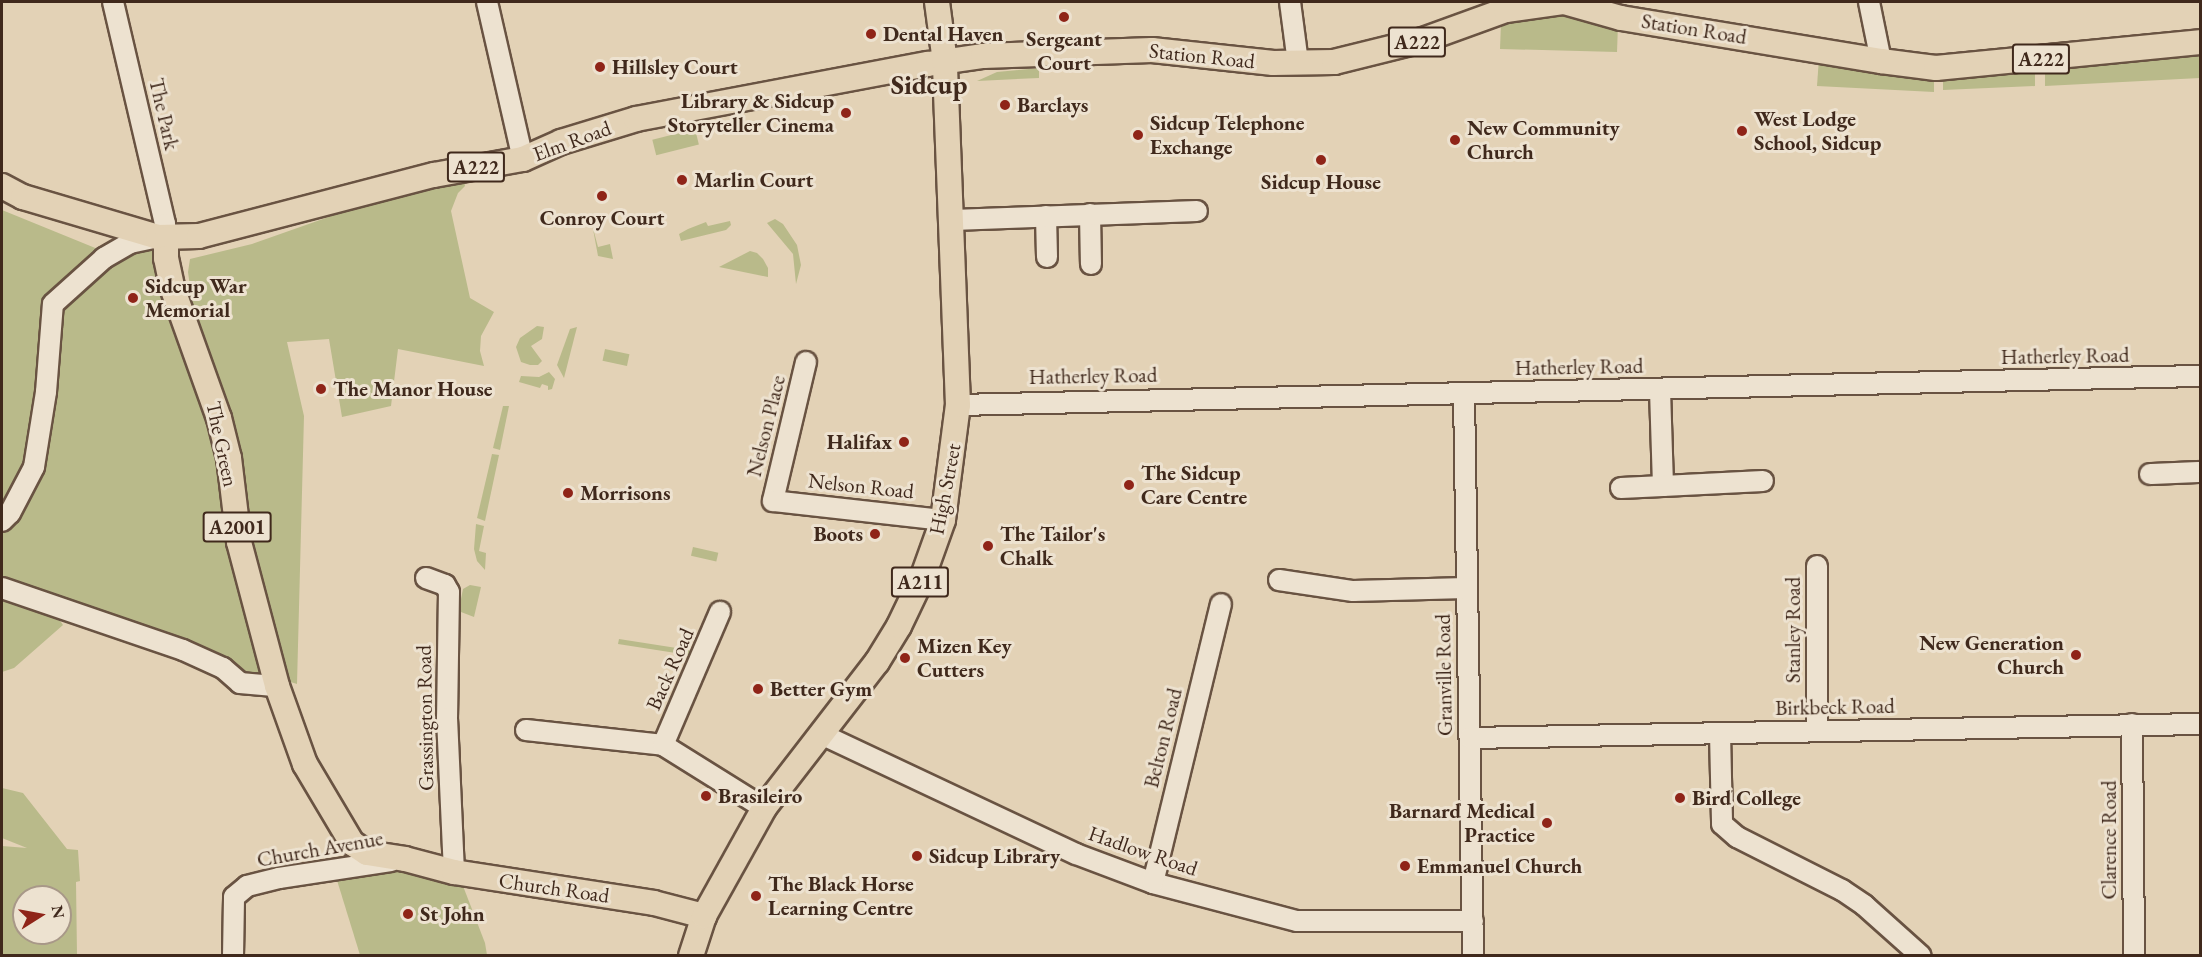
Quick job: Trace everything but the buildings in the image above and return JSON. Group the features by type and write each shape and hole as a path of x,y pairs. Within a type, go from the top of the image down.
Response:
{"main road":[{"name":"A211","path":"937,2 945,62"},
{"name":"Station Road","path":"945,62 994,56 1152,50 1273,63 1334,62 1423,40 1506,10 1564,2 1621,18 1936,68 2200,42"},
{"name":"Elm Road","path":"162,238 199,236 434,175 523,159 561,142 663,112 750,99 945,62"},
{"name":"High Street","path":"691,956 704,916 764,808 877,662 899,626 923,576 943,520 958,405 953,220 945,62"},
{"path":"2,186 23,197 162,238"},
{"name":"The Green","path":"162,238 172,286 219,418 229,458 239,542 277,686 305,764 333,809 405,859"},
{"name":"Church Road","path":"405,859 454,872 645,901 704,916"}],"street":[{"name":"The Park","path":"113,2 165,224 162,238"},
{"path":"487,2 523,159"},
{"path":"1290,2 1298,63"},
{"path":"1869,2 1881,61"},
{"path":"953,220 1197,211"},
{"path":"1090,214 1091,264"},
{"path":"1046,216 1047,257"},
{"path":"2,521 10,513 34,467 46,392 53,304 104,258 130,243 162,238"},
{"name":"Nelson Place","path":"773,501 806,362"},
{"name":"Hatherley Road","path":"958,405 2200,376"},
{"path":"1660,390 1663,486"},
{"name":"Granville Road","path":"1464,394 1473,956"},
{"path":"2150,474 2200,472"},
{"path":"1622,488 1763,481"},
{"name":"Nelson Road","path":"773,501 943,520"},
{"name":"Stanley Road","path":"1817,566 1817,731"},
{"name":"Grassington Road","path":"426,578 448,588 457,627 447,718 454,872"},
{"path":"1280,580 1353,591 1466,588"},
{"path":"2,588 183,650 223,668 240,683 277,686"},
{"name":"Belton Road","path":"1153,883 1221,604"},
{"name":"Back Road","path":"663,745 720,612"},
{"name":"Clarence Road","path":"2132,724 2134,956"},
{"name":"Birkbeck Road","path":"1470,738 2200,724"},
{"path":"526,730 663,745 764,808"},
{"path":"1720,733 1722,824 1737,837 1842,890 1864,905 1921,956"},
{"name":"Hadlow Road","path":"820,734 1066,850 1153,883 1297,921 1473,921"},
{"name":"Church Avenue","path":"233,956 234,897 247,886 279,878 405,859"}],"green space":[{"path":"1574,15 1618,24 1617,52 1500,49 1501,23"},
{"path":"2200,52 2200,78 2045,86 2045,68"},
{"path":"1819,58 1934,79 1934,92 1817,86"},
{"path":"1039,68 1039,78 977,81 997,72"},
{"path":"2035,69 2035,86 1943,90 1943,78"},
{"path":"695,129 699,145 656,155 652,140"},
{"path":"462,170 465,186 458,193 451,211 470,298 494,312 481,336 480,351 484,366 398,349 391,406 342,417 329,339 287,342 304,416 297,684 275,677 277,686 172,644 50,606 63,625 14,668 2,672 2,210 110,254 166,239 241,459 224,394 193,308 188,272 190,259 252,244"},
{"path":"590,213 593,213 598,247 610,244 613,259 598,256"},
{"path":"775,219 783,224 797,245 801,265 796,284 793,254 767,223"},
{"path":"730,221 731,225 726,230 681,241 679,234 688,229 706,222 708,226"},
{"path":"750,251 757,253 763,259 768,268 768,277 719,267"},
{"path":"537,326 544,327 542,339 531,346 542,361 538,365 530,365 521,362 516,347 520,338"},
{"path":"577,327 564,378 557,365 570,329"},
{"path":"605,349 629,354 627,366 603,361"},
{"path":"549,372 555,379 552,389 548,390 548,386 542,384 540,388 519,382 521,376 539,377"},
{"path":"503,406 509,406 500,450 493,448"},
{"path":"492,454 499,455 485,521 477,518"},
{"path":"476,524 484,526 479,551 486,553 485,570 477,561 474,549"},
{"path":"693,547 718,553 716,562 691,556"},
{"path":"470,585 481,587 474,617 461,612 460,604 463,589"},
{"path":"619,639 696,652 695,656 618,644"},
{"path":"2,788 23,793 67,849 78,850 80,881 76,882 77,955 2,955 2,846 27,848 2,838"},
{"path":"377,868 429,870 463,886 485,943 487,955 360,955 336,877"}],"place":[{"name":"Sergeant Court","path":"1064,17"},
{"name":"Dental Haven","path":"871,34"},
{"name":"Hillsley Court","path":"600,67"},
{"name":"Barclays","path":"1005,105"},
{"name":"Library & Sidcup Storyteller Cinema","path":"846,113"},
{"name":"West Lodge School, Sidcup","path":"1742,131"},
{"name":"Sidcup Telephone Exchange","path":"1138,135"},
{"name":"New Community Church","path":"1455,140"},
{"name":"Sidcup House","path":"1321,160"},
{"name":"Marlin Court","path":"682,180"},
{"name":"Conroy Court","path":"602,196"},
{"name":"Sidcup War Memorial","path":"133,298"},
{"name":"The Manor House","path":"321,389"},
{"name":"Halifax","path":"904,442"},
{"name":"The Sidcup Care Centre","path":"1129,485"},
{"name":"Morrisons","path":"568,493"},
{"name":"Boots","path":"875,534"},
{"name":"The Tailor's Chalk","path":"988,546"},
{"name":"New Generation Church","path":"2076,655"},
{"name":"Mizen Key Cutters","path":"905,658"},
{"name":"Better Gym","path":"758,689"},
{"name":"Brasileiro","path":"706,796"},
{"name":"Bird College","path":"1680,798"},
{"name":"Barnard Medical Practice","path":"1547,823"},
{"name":"Sidcup Library","path":"917,856"},
{"name":"Emmanuel Church","path":"1405,866"},
{"name":"The Black Horse Learning Centre","path":"756,896"},
{"name":"St John","path":"408,914"}],"district":[{"name":"Sidcup","path":"929,85"}]}
